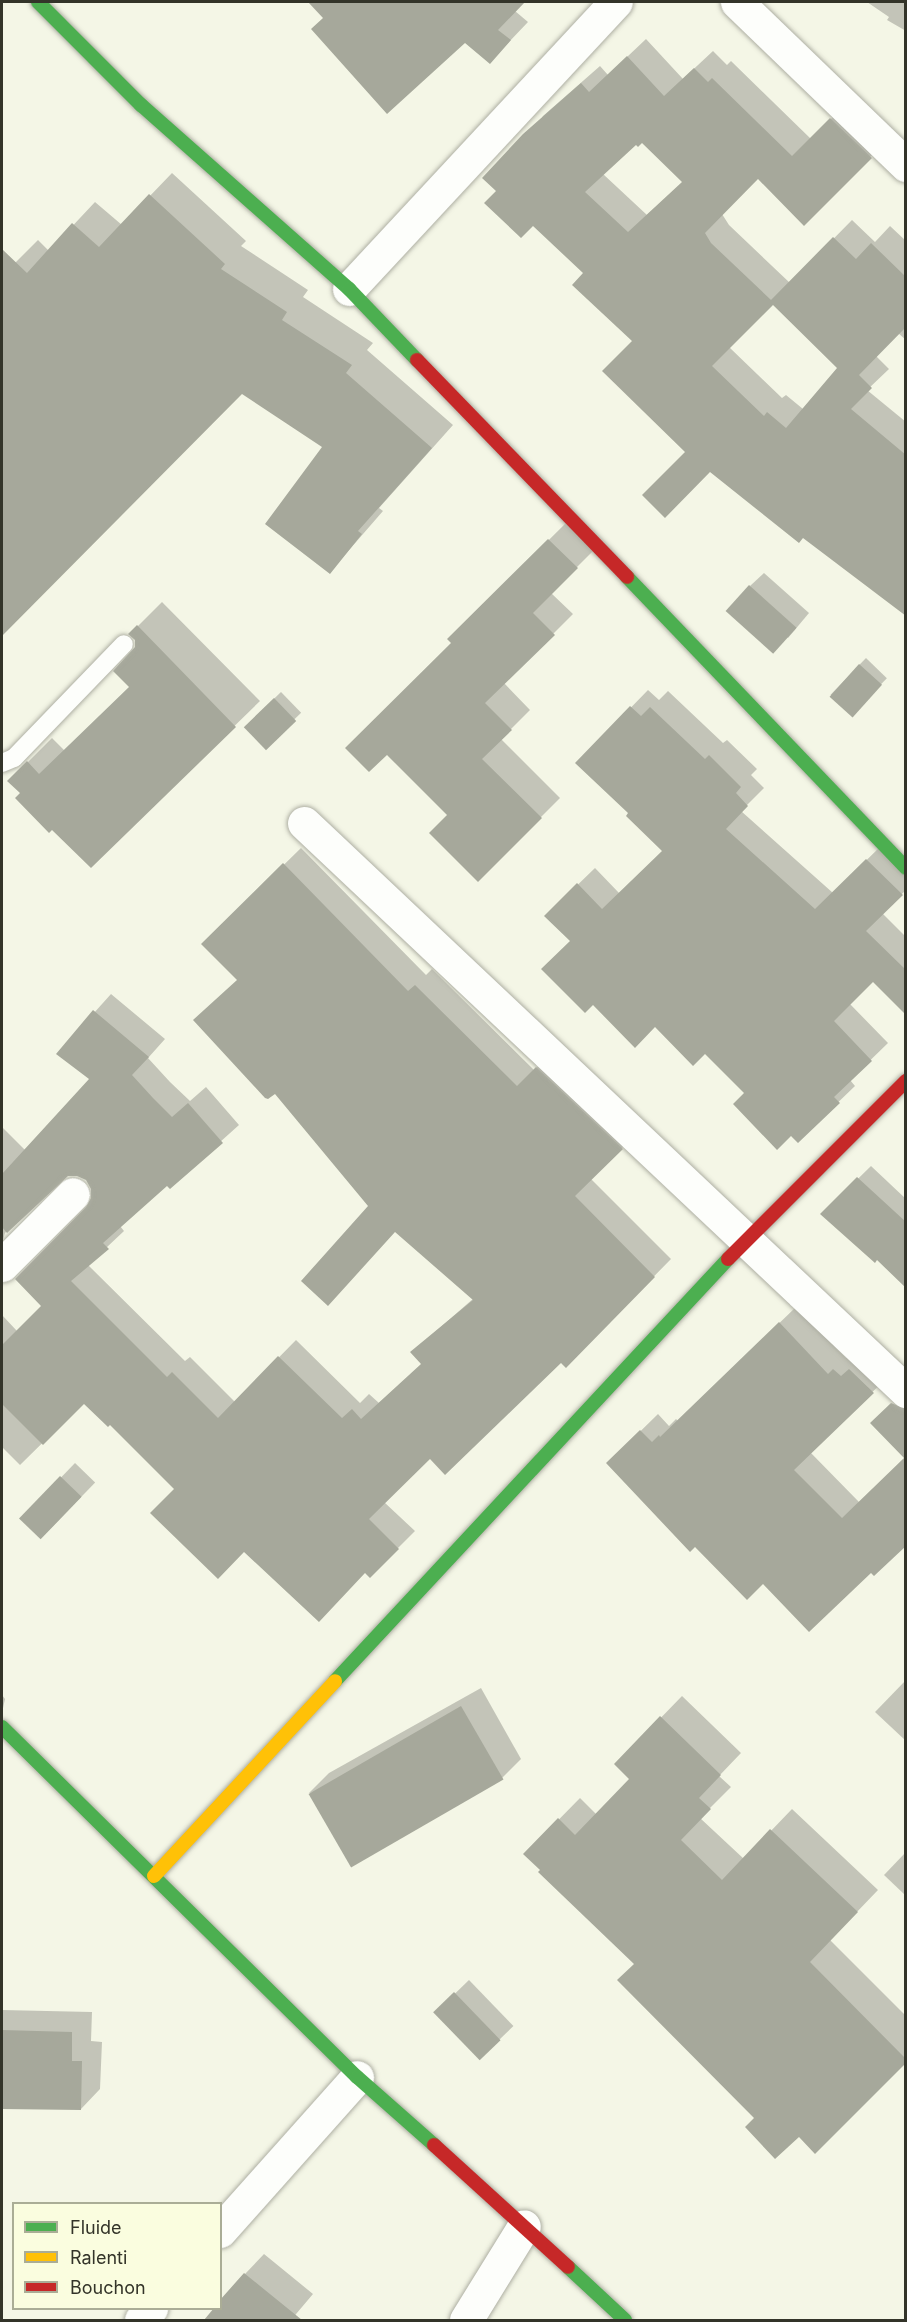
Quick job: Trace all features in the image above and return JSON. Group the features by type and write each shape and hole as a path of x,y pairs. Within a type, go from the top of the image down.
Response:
{"street":[{"path":"38,2 141,105 350,289 906,868"},
{"path":"350,289 616,2"},
{"path":"737,2 906,165"},
{"path":"304,823 906,1391"},
{"path":"154,1876 746,1240 906,1080"},
{"path":"2,1265 73,1194"},
{"path":"2,1727 357,2077 625,2320"},
{"path":"222,2229 357,2077"},
{"path":"466,2320 524,2226"}],"lane":[{"path":"2,763 14,758 124,644"}],"building":[{"path":"308,2 525,2 498,30 511,40 490,64 465,43 387,114 311,29 323,18"},
{"path":"627,56 664,96 694,68 708,82 712,78 792,156 830,118 872,158 804,226 758,179 705,233 711,243 771,300 833,237 856,259 871,243 906,277 906,327 859,375 872,388 851,409 906,455 906,616 803,538 799,543 710,472 665,518 642,495 685,452 602,371 632,341 572,285 583,273 533,226 521,238 484,203 496,191 482,178 523,134 581,83 589,92","holes":["642,143 682,182 628,232 585,192 636,145 638,147","773,305 837,368 786,428 767,412 764,416 712,366"]},
{"path":"149,194 225,264 221,269 287,312 282,320 352,365 346,373 432,448 358,531 362,534 330,574 265,524 322,447 242,394 2,636 2,249 27,273 72,223 99,247"},
{"path":"548,539 578,568 533,613 555,635 485,703 512,730 482,759 542,818 478,882 429,833 447,815 387,755 369,772 345,748 451,643 447,639"},
{"path":"749,585 797,628 773,654 726,611"},
{"path":"137,625 236,727 91,868 52,830 49,833 15,798 20,793 7,781 27,761 39,774 129,687 113,671 135,647 135,640 128,634"},
{"path":"859,664 882,685 853,717 830,697"},
{"path":"274,698 296,721 266,750 244,727"},
{"path":"630,706 641,716 650,707 705,759 709,755 741,787 736,793 748,806 726,829 815,909 866,859 903,895 866,931 906,970 906,1015 873,982 834,1021 872,1061 834,1097 840,1103 798,1143 791,1136 777,1150 733,1104 744,1093 705,1054 693,1066 655,1027 635,1048 593,1005 585,1013 541,969 570,941 544,916 577,883 602,909 662,851 626,816 628,813 575,763"},
{"path":"283,863 408,991 415,985 517,1086 536,1067 623,1149 575,1196 655,1277 566,1368 561,1363 445,1475 430,1459 369,1519 399,1549 370,1578 365,1573 319,1622 244,1552 218,1579 150,1513 174,1489 110,1425 108,1427 84,1404 43,1445 2,1404 2,1345 41,1306 15,1279 86,1207 91,1198 91,1189 86,1180 77,1176 68,1176 7,1233 2,1227 2,1174 89,1079 56,1054 93,1010 149,1057 132,1075 153,1098 172,1117 188,1103 223,1143 170,1189 167,1186 103,1243 109,1249 71,1281 167,1377 172,1372 218,1418 278,1356 342,1418 352,1409 361,1419 421,1364 410,1352 473,1300 395,1232 328,1306 301,1281 368,1206 275,1094 268,1099 265,1098 193,1020 237,980 201,944"},
{"path":"857,1177 906,1222 906,1288 877,1260 875,1263 820,1214"},
{"path":"779,1322 828,1374 833,1369 841,1376 849,1369 874,1393 794,1470 842,1518 904,1458 870,1423 891,1403 906,1409 906,1546 874,1576 871,1573 809,1632 763,1584 747,1600 695,1547 690,1552 606,1463 640,1430 652,1442 659,1435 660,1437"},
{"path":"60,1476 82,1497 41,1539 19,1518"},
{"path":"461,1706 504,1780 351,1868 309,1794"},
{"path":"660,1716 721,1775 699,1798 711,1809 681,1840 722,1880 770,1829 858,1912 810,1962 906,2059 906,2063 815,2154 799,2137 775,2159 745,2127 754,2118 617,1980 634,1964 538,1872 540,1870 523,1854 558,1818 575,1835 629,1779 614,1764"},
{"path":"454,1992 501,2040 480,2060 433,2012"},
{"path":"2,2030 72,2032 72,2061 82,2061 81,2110 2,2109"},
{"path":"244,2273 302,2320 204,2320 212,2310 222,2310 222,2298"}],"traffic: fast":[{"path":"38,2 141,105 349,289 417,360"},
{"path":"627,577 906,868"},
{"path":"335,1681 728,1259"},
{"path":"2,1727 357,2077 434,2145"},
{"path":"568,2267 625,2320"}],"traffic: slow":[{"path":"154,1876 335,1681"}],"traffic: jam":[{"path":"417,360 627,577"},
{"path":"728,1259 906,1081"},
{"path":"434,2145 568,2267"}]}
